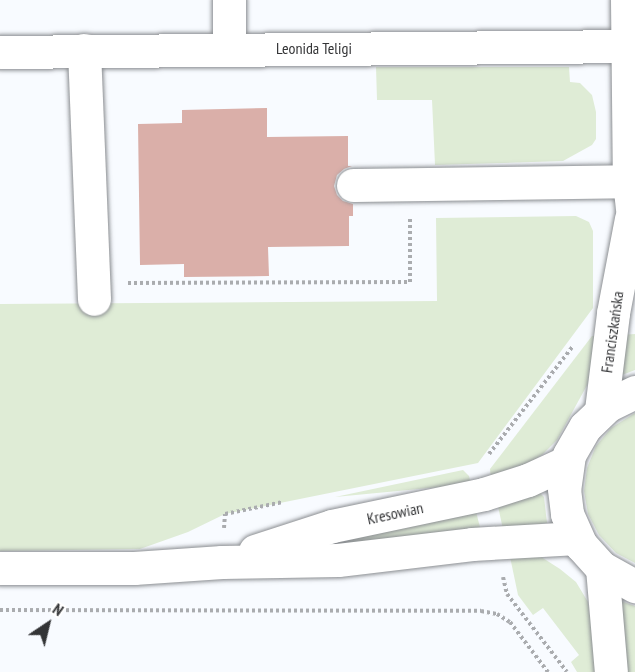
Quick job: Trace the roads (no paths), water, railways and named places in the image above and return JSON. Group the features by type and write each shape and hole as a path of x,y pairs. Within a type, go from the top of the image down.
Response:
{"street":[{"path":"229,0 229,48"},
{"name":"Franciszkańska","path":"601,410 614,313 633,228 629,181 631,46 627,0"},
{"name":"Leonida Teligi","path":"0,52 229,48 631,46"},
{"path":"84,50 93,291"},
{"path":"353,186 629,181"},
{"path":"635,392 601,410 580,434 567,462 564,480 565,506 577,538 602,568 635,586"},
{"name":"Kresowian","path":"222,562 332,526 484,494 528,480 567,462"},
{"name":"Kresowian","path":"0,568 134,568 222,562 338,560 472,544 577,538"},
{"path":"602,568 611,672"}]}
